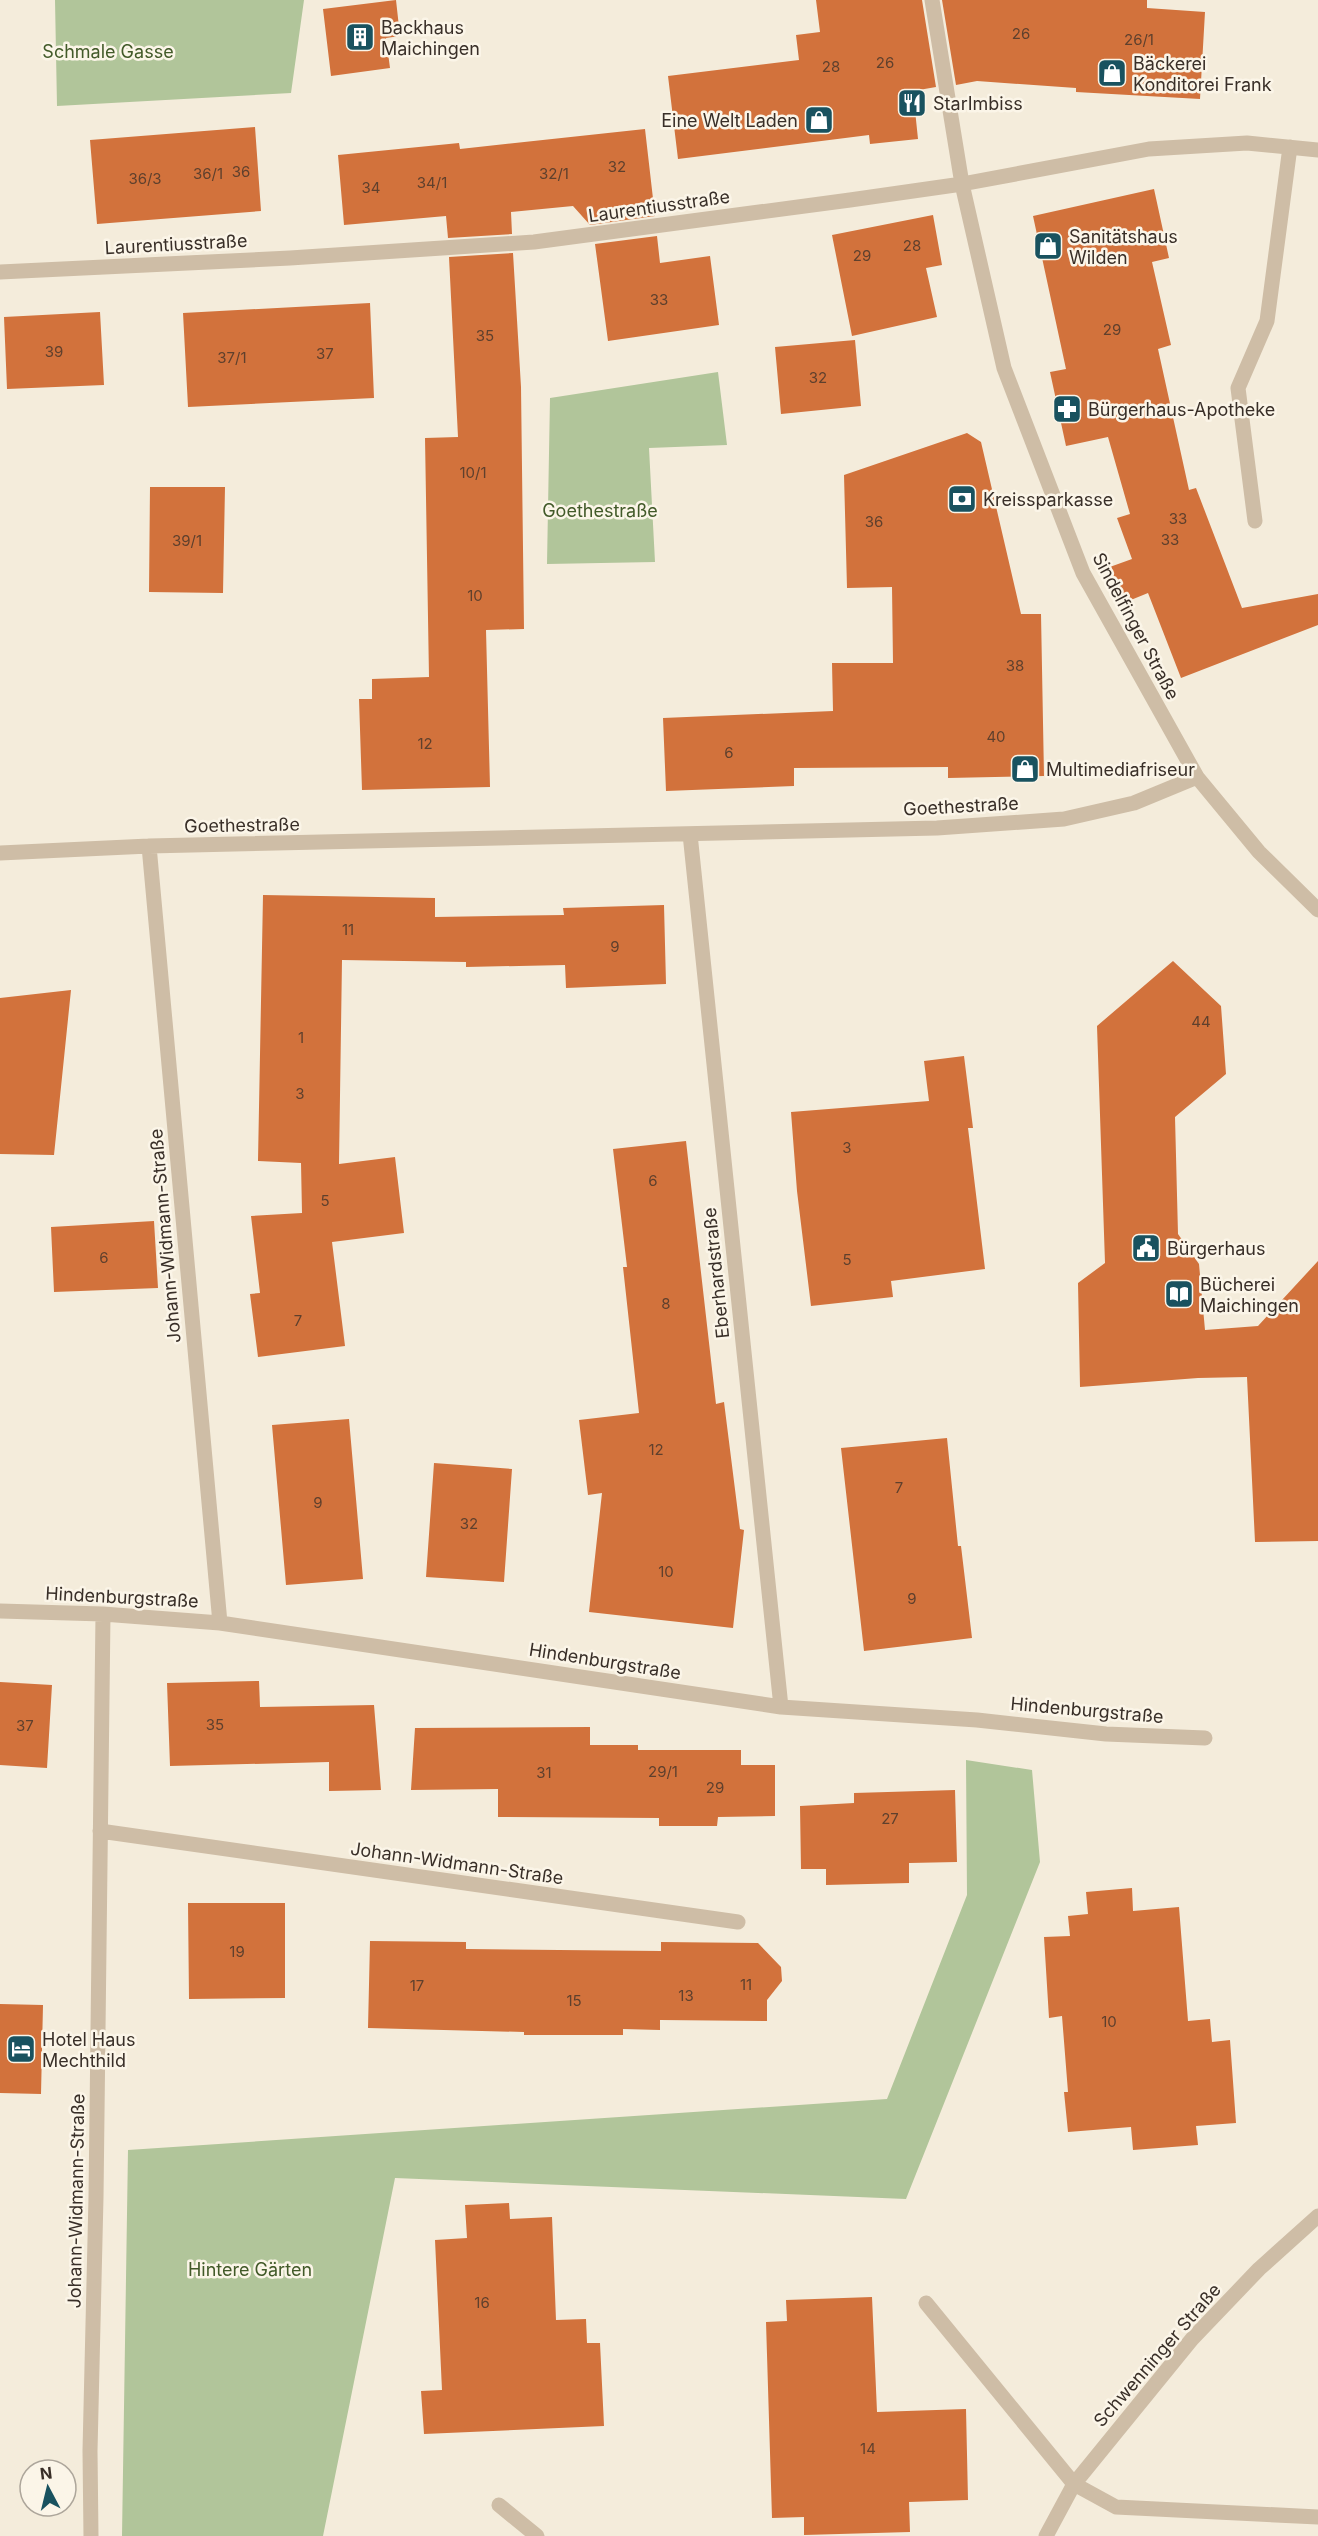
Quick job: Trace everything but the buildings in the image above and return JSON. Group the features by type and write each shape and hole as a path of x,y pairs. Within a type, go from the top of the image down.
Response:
{"street":[{"name":"Sindelfinger Straße","path":"932,0 962,183 1004,368 1083,573 1197,777 1259,852 1318,910"},
{"name":"Laurentiusstraße","path":"0,272 290,258 534,242 962,183 1149,149 1247,143 1318,150"},
{"path":"1255,521 1238,388 1267,321 1290,147"},
{"name":"Goethestraße","path":"0,853 149,846 937,828 1064,819 1134,803 1197,777"},
{"name":"Eberhardstraße","path":"690,834 781,1707"},
{"name":"Johann-Widmann-Straße","path":"149,846 220,1623"},
{"name":"Hindenburgstraße","path":"0,1611 103,1614 220,1623 781,1707 977,1720 1106,1734 1205,1738"},
{"name":"Johann-Widmann-Straße","path":"91,2536 90,2451 96,2197 103,1614"},
{"name":"Johann-Widmann-Straße","path":"100,1832 738,1922"},
{"name":"Schwenninger Straße","path":"1046,2536 1074,2484 1192,2339 1259,2269 1318,2216"},
{"path":"926,2302 1074,2484 1116,2507 1318,2517"},
{"path":"499,2505 537,2536"}],"green space":[{"name":"Schmale Gasse","path":"55,0 304,0 291,93 57,106"},
{"name":"Goethestraße","path":"718,372 727,445 649,448 655,562 547,564 550,398"},
{"name":"Hintere Gärten","path":"966,1760 1032,1770 1040,1862 906,2199 395,2178 323,2536 122,2536 128,2150 887,2099 967,1895"}],"place":[{"name":"Backhaus Maichingen","path":"360,37"},
{"name":"Bäckerei Konditorei Frank","path":"1112,73"},
{"name":"StarImbiss","path":"912,103"},
{"name":"Eine Welt Laden","path":"819,120"},
{"name":"Sanitätshaus Wilden","path":"1048,246"},
{"name":"Bürgerhaus-Apotheke","path":"1067,409"},
{"name":"Kreissparkasse","path":"962,499"},
{"name":"Multimediafriseur","path":"1025,769"},
{"name":"Bürgerhaus","path":"1146,1248"},
{"name":"Bücherei Maichingen","path":"1179,1294"},
{"name":"Hotel Haus Mechthild","path":"21,2049"}]}
